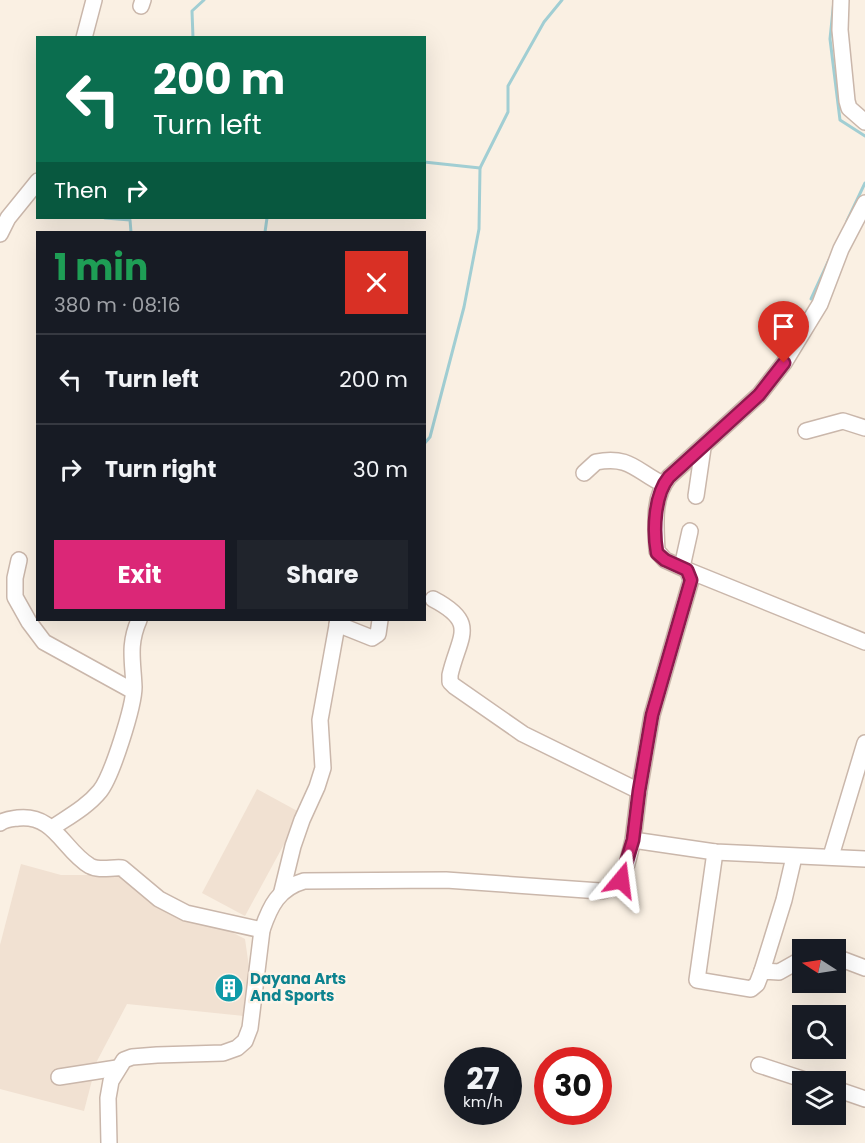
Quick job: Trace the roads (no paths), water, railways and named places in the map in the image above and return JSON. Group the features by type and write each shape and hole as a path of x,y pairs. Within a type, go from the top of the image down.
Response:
{"street":[{"path":"85,36 94,0"},
{"path":"841,0 840,30 847,101 849,108 865,122"},
{"path":"0,234 8,218 36,183"},
{"path":"865,203 841,249 820,304 784,363 759,395 663,484 657,505 657,550 665,560 865,642"},
{"path":"806,431 843,421 865,428"},
{"path":"696,496 703,448"},
{"path":"584,473 596,462 622,461 636,466 649,478 663,484"},
{"path":"282,891 292,884 304,881 446,880 600,891 612,889 621,880 633,840 652,715 690,584 690,577 685,569 690,531"},
{"path":"19,560 15,578 15,597 44,642 133,691"},
{"path":"433,599 457,616 463,625 463,634 450,675 450,682 454,686 523,734 639,791"},
{"path":"52,828 82,808 100,791 110,772 128,716 133,691 130,649 138,621"},
{"path":"109,1143 108,1098 111,1081 124,1060 132,1057 223,1053 237,1048 245,1041 250,1028 262,930 266,917 282,891 293,846 323,768 320,720 337,622 367,638 372,638 378,634 380,621"},
{"path":"831,856 865,743"},
{"path":"0,823 8,819 26,817 52,828 82,860 92,867 122,868 159,899 186,913 262,930"},
{"path":"633,840 715,852 865,859"},
{"path":"715,852 703,926 701,959 696,979 701,982 751,989 757,984 762,971 784,900 794,856"},
{"path":"846,961 865,968"},
{"path":"762,971 778,972 792,964"},
{"path":"759,1065 792,1076"},
{"path":"59,1077 117,1068"},
{"path":"846,1092 865,1098"}],"waterway":[{"path":"193,36 192,11 204,0"},
{"path":"426,442 430,437 464,307 479,229 480,168 508,112 508,86 544,22 562,0"},
{"path":"834,0 830,39 840,120 865,136"},
{"path":"426,162 480,168"},
{"path":"847,221 865,183"},
{"path":"118,219 130,220 131,231"},
{"path":"265,231 267,219"},
{"path":"811,299 829,260"}],"place":[{"name":"Dayana Arts And Sports","path":"229,988"}]}
